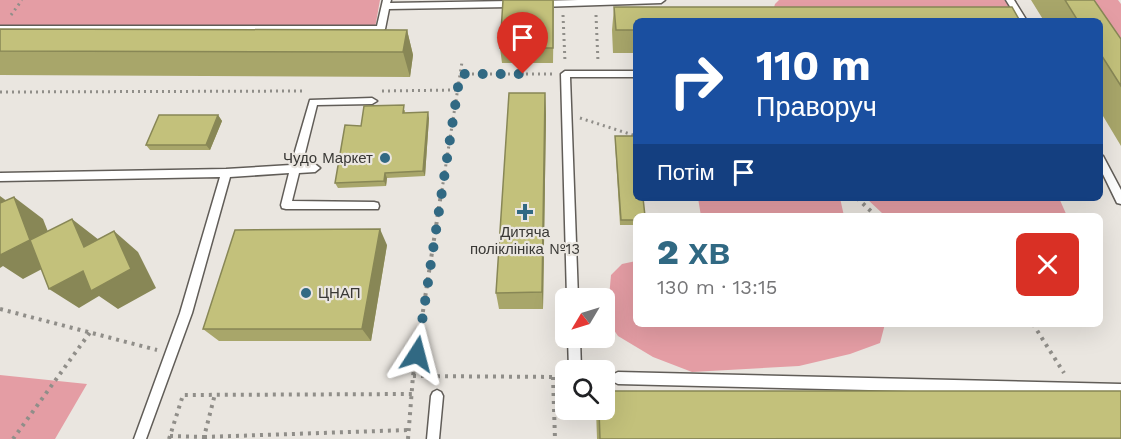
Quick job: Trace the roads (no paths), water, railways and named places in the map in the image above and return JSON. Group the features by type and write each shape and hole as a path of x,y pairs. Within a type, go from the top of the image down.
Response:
{"lane":[{"path":"0,29 381,29 386,3 595,3 661,0"},
{"path":"1010,0 1021,18"},
{"path":"573,288 565,74 633,74"},
{"path":"374,96 313,102 286,205 374,206"},
{"path":"1103,165 1121,200"},
{"path":"0,177 226,173 315,168"},
{"path":"140,439 186,313 226,173"},
{"path":"618,378 1121,390"},
{"path":"433,439 437,396"}],"place":[{"name":"Чудо Маркет","path":"385,158"},
{"name":"Дитяча поліклініка №13","path":"525,212"},
{"name":"ЦНАП","path":"306,293"}]}
